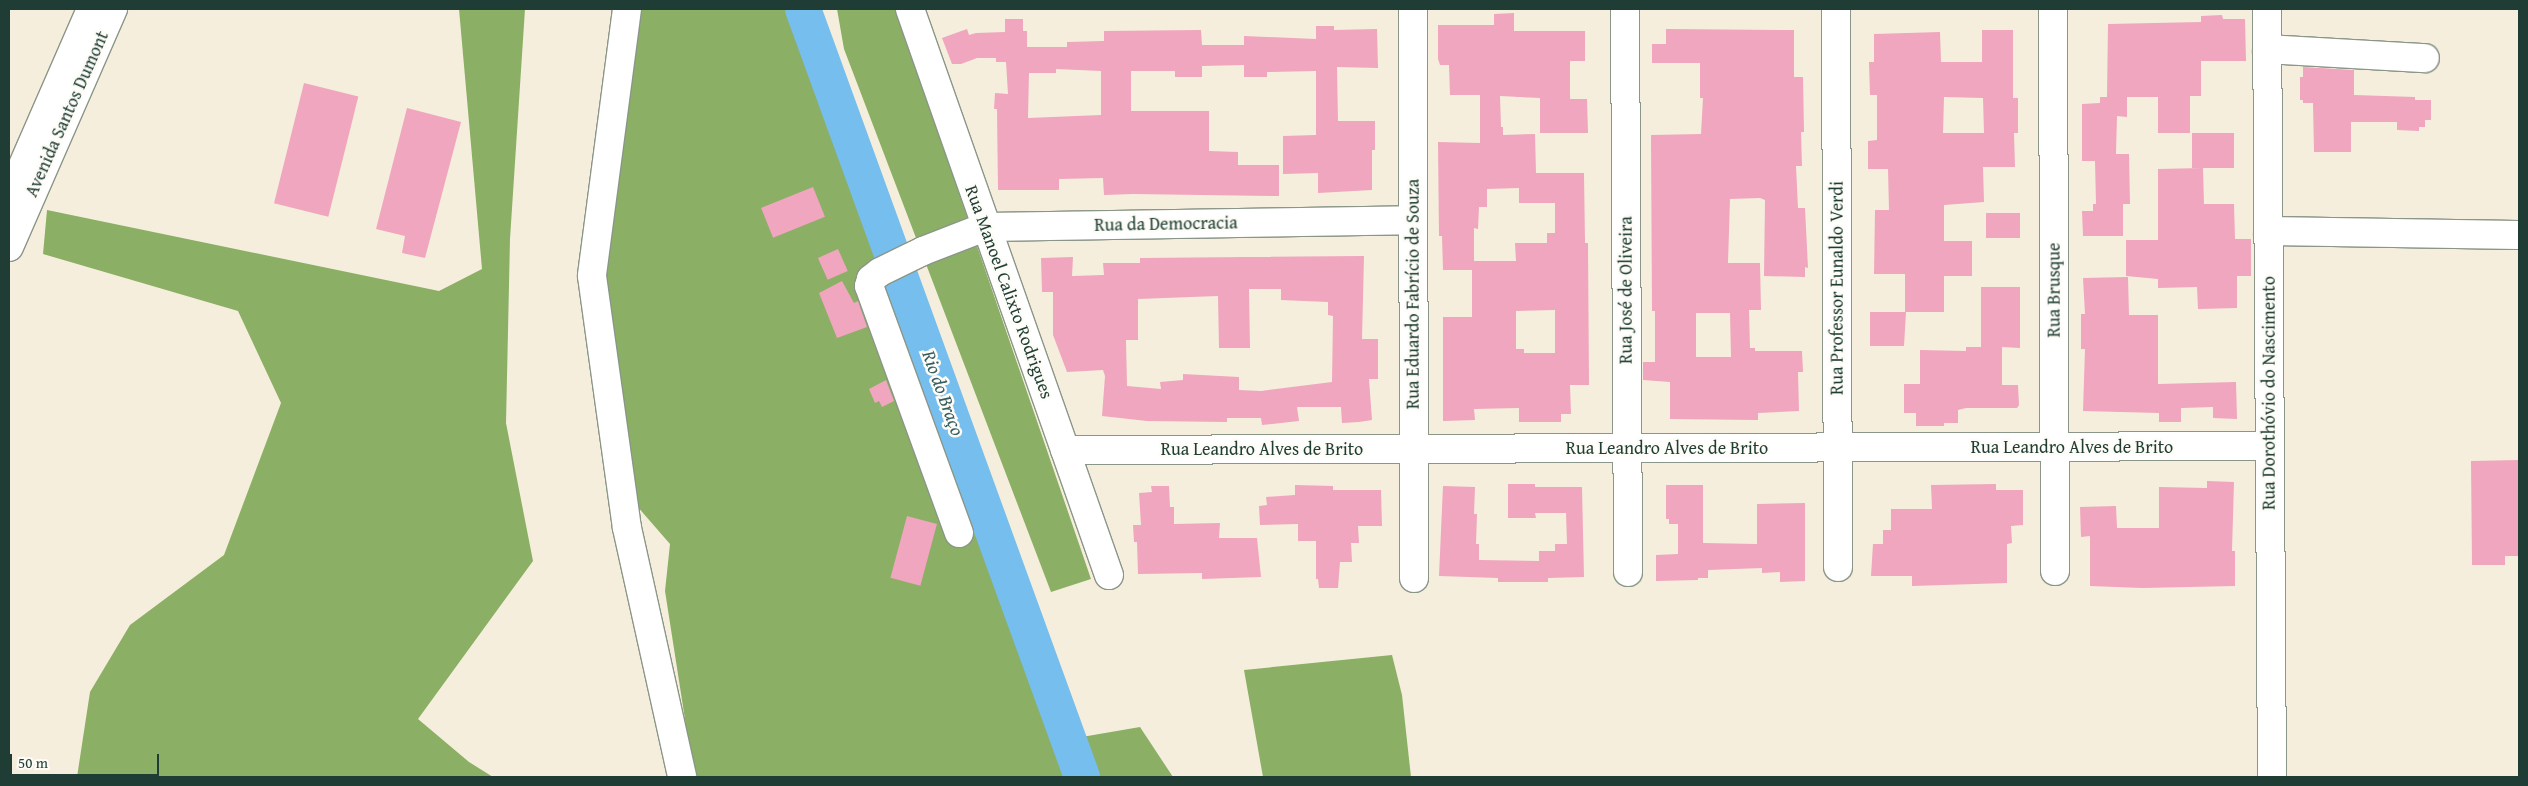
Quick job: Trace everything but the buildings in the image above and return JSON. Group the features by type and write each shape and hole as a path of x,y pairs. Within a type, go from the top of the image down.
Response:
{"street":[{"name":"Avenida Santos Dumont","path":"9,198 91,9"},
{"name":"Avenida Santos Dumont","path":"9,247 113,9"},
{"path":"627,9 592,276 627,528 682,777"},
{"name":"Rua Manoel Calixto Rodrigues","path":"910,9 985,227 1109,575"},
{"name":"Rua Eduardo Fabrício de Souza","path":"1413,9 1414,578"},
{"name":"Rua José de Oliveira","path":"1625,9 1628,572"},
{"name":"Rua Professor Eunaldo Verdi","path":"1836,9 1838,567"},
{"name":"Rua Brusque","path":"2053,9 2055,571"},
{"name":"Rua Dorothóvio do Nascimento","path":"2267,9 2272,777"},
{"path":"2267,49 2425,58"},
{"name":"Rua da Democracia","path":"959,533 870,286 871,279 880,272 923,251 985,227 1413,220"},
{"path":"2268,231 2519,234"},
{"name":"Rua Leandro Alves de Brito","path":"1065,450 2270,446"}],"green space":[{"path":"459,9 525,9 510,239 506,423 533,561 418,719 469,762 493,777 77,777 90,692 130,625 224,555 281,403 238,311 43,254 47,210 439,291 482,269"},
{"path":"631,9 818,9 868,158 1016,562 1076,738 1140,727 1173,777 694,777 665,591 670,544 630,498 604,273"},
{"path":"837,9 899,9 924,91 1091,579 1051,592 844,49"},
{"path":"1392,655 1402,695 1411,777 1263,777 1244,670"}],"waterway":[{"name":"Rio do Braço","path":"803,9 1082,777"}]}
